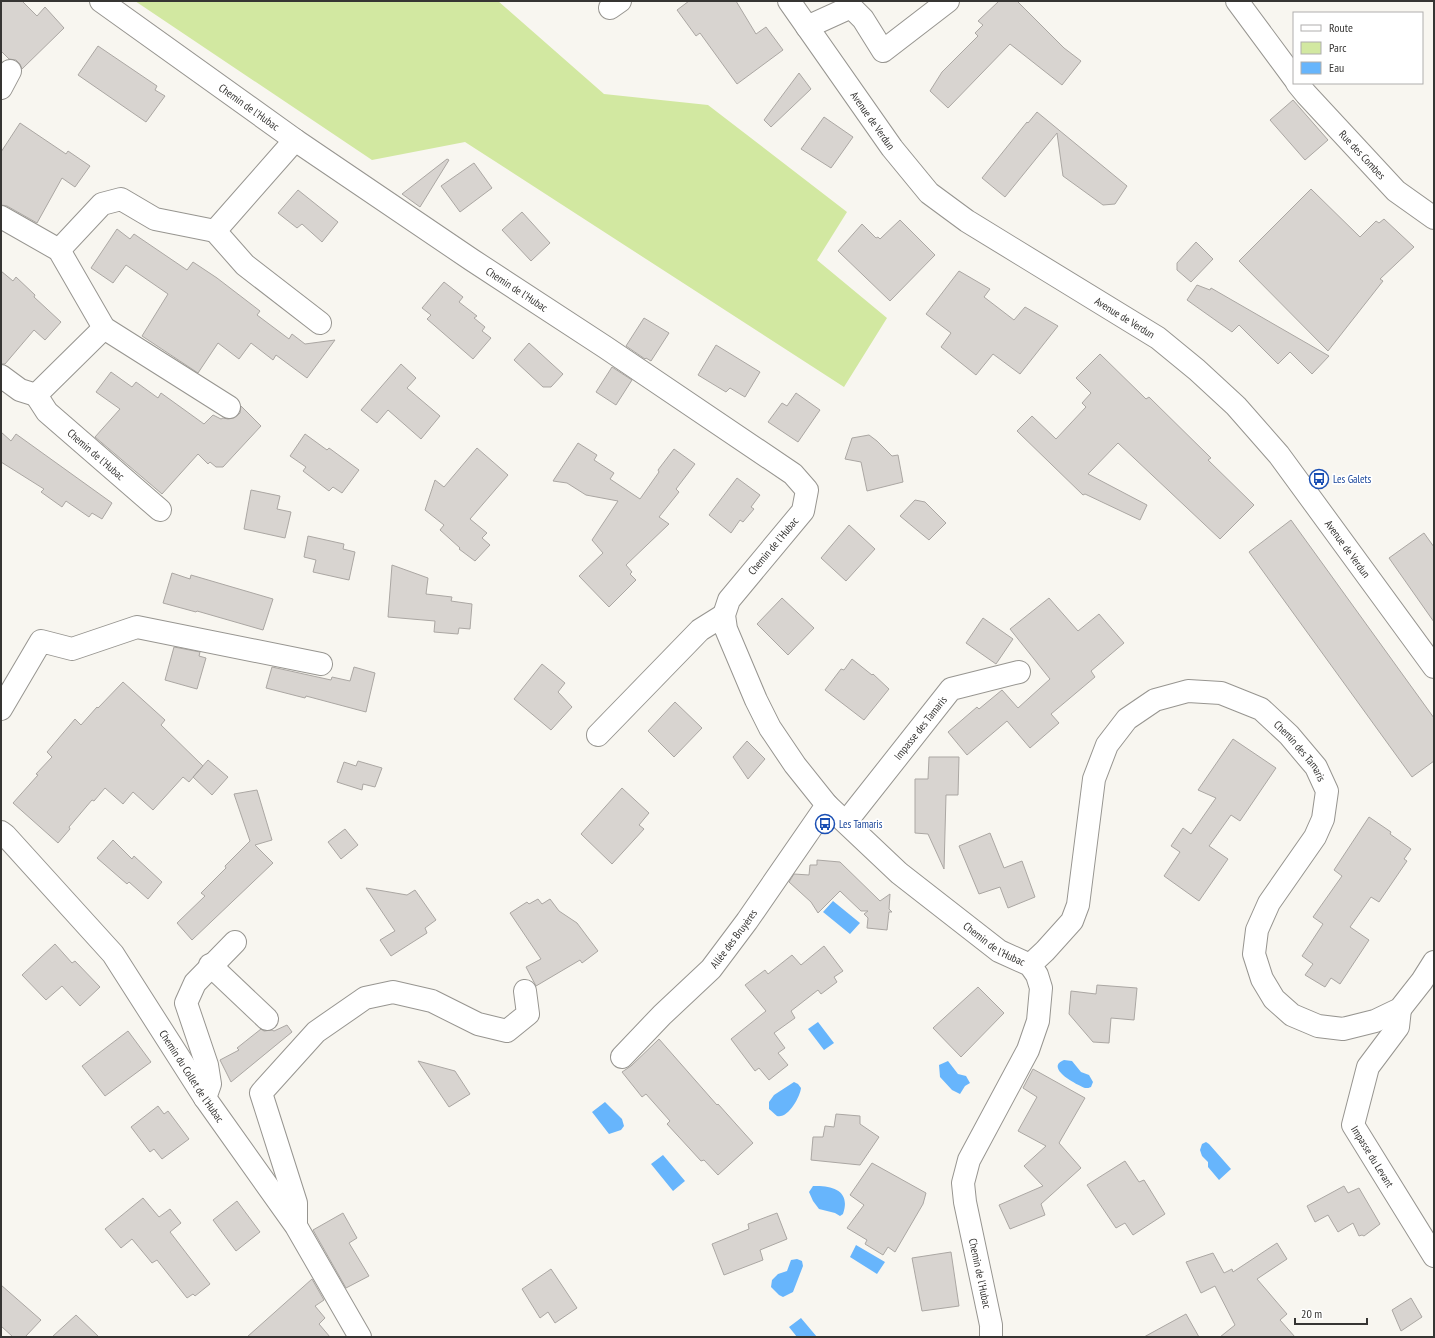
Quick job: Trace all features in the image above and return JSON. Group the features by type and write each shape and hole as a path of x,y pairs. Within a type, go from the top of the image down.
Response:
{"street":[{"name":"Chemin de l'Hubac","path":"101,1 295,140 472,260 606,347 794,474 807,490 803,511 728,600 724,615 726,629 756,700 770,728 795,765 828,805 899,873 999,951 1030,965 1037,975 1041,988 1038,1022 1028,1050 969,1160 963,1183 965,1202 991,1325 991,1337"},
{"name":"Avenue de Verdun","path":"789,1 892,148 929,193 967,222 1158,338 1198,370 1236,406 1279,455 1434,667"},
{"path":"807,27 854,4 882,51 948,1"},
{"path":"1237,1 1293,77"},
{"name":"Rue des Combes","path":"1299,84 1306,94 1396,191 1434,218"},
{"path":"215,231 295,140"},
{"path":"58,250 102,204 121,199 155,219 215,231 245,265 320,323"},
{"path":"1,218 58,250 104,328 229,407"},
{"path":"1,376 20,390 36,395 104,328"},
{"name":"Chemin de l'Hubac","path":"36,395 47,412 160,510"},
{"path":"598,735 700,630 724,615"},
{"path":"1,709 40,641 72,649 137,628 321,664"},
{"name":"Impasse des Tamaris","path":"846,822 952,689 1019,672"},
{"name":"Chemin des Tamaris","path":"1030,965 1072,921 1078,905 1094,779 1107,745 1127,719 1155,700 1188,691 1221,693 1261,709 1290,735 1316,767 1327,791 1324,819 1315,837 1269,903 1257,930 1254,954 1262,979 1274,999 1292,1015 1318,1026 1344,1029 1375,1021 1400,1009 1422,981 1434,962"},
{"name":"Allée des Bruyères","path":"622,1057 662,1015 712,969 828,805"},
{"name":"Chemin du Collet de l'Hubac","path":"1,832 113,954 205,1098 296,1226 360,1337"},
{"path":"205,1098 210,1084 207,1065 186,1003 195,983 210,965 235,942"},
{"path":"210,965 267,1019"},
{"path":"296,1226 296,1203 261,1093 316,1032 365,998 393,992 432,1001 478,1024 507,1031 528,1014 525,991"},
{"name":"Impasse du Levant","path":"1400,1009 1398,1027 1368,1067 1353,1125 1434,1256"}],"green space":[{"path":"135,1 498,1 604,94 708,105 847,212 817,260 887,318 844,387 465,142 372,160"}],"water":[{"path":"833,901 860,923 850,934 823,912"},
{"path":"818,1022 834,1043 824,1050 808,1029"},
{"path":"1064,1060 1072,1061 1081,1072 1089,1075 1093,1082 1091,1087 1085,1088 1070,1080 1060,1072 1058,1067 1059,1063"},
{"path":"948,1061 958,1074 966,1076 970,1083 965,1086 960,1094 952,1090 940,1077 939,1065"},
{"path":"794,1082 801,1088 798,1097 789,1111 781,1116 777,1116 769,1109 769,1102 774,1095"},
{"path":"605,1102 622,1119 624,1126 621,1130 609,1134 592,1112"},
{"path":"1206,1142 1231,1169 1219,1180 1208,1167 1208,1162 1202,1156 1200,1150 1202,1144"},
{"path":"663,1155 685,1181 673,1191 651,1164"},
{"path":"813,1186 833,1188 838,1191 844,1200 845,1206 843,1214 840,1216 835,1213 819,1209 809,1192"},
{"path":"856,1245 885,1262 877,1274 850,1257"},
{"path":"797,1259 802,1261 803,1266 793,1292 783,1297 771,1287 772,1280 778,1274 787,1271 791,1260"},
{"path":"801,1318 817,1337 797,1337 789,1327"}],"building":[{"path":"1,1 22,1 37,16 45,7 64,28 22,69 16,60 9,59 1,51"},
{"path":"689,1 736,1 756,34 766,27 783,50 737,84 700,33 696,36 677,10"},
{"path":"999,1 1017,1 1064,48 1081,61 1062,85 1010,44 948,108 930,91 942,72 978,36 975,33 983,25 978,21"},
{"path":"98,46 157,86 155,90 165,96 146,122 78,75"},
{"path":"799,73 811,89 771,127 764,120"},
{"path":"1293,100 1328,140 1305,160 1270,120"},
{"path":"1037,112 1127,186 1115,204 1103,205 1063,176 1057,133 1005,197 982,178 1027,122 1028,123"},
{"path":"824,117 853,137 831,168 801,149"},
{"path":"20,123 66,154 68,151 90,166 75,187 62,178 37,223 7,206 1,205 1,152"},
{"path":"447,159 449,160 420,207 402,194"},
{"path":"474,163 492,188 460,212 441,186"},
{"path":"1311,189 1360,237 1376,221 1379,223 1384,219 1414,247 1380,279 1383,281 1328,351 1239,261"},
{"path":"298,190 338,222 322,242 302,224 297,228 278,213"},
{"path":"522,212 550,243 531,261 502,230"},
{"path":"900,220 935,255 890,301 838,251 862,224 876,238 878,237 880,239"},
{"path":"117,229 130,239 134,234 187,270 193,262 217,278 260,311 257,315 289,339 292,334 305,344 335,340 307,378 276,355 273,360 251,343 239,359 218,343 198,373 142,336 168,294 126,265 113,283 91,268"},
{"path":"1196,242 1213,259 1191,282 1177,270 1177,263"},
{"path":"1,271 13,281 16,277 35,295 34,297 61,322 45,340 34,330 5,364 1,364"},
{"path":"959,271 990,289 984,297 1014,320 1025,307 1058,326 1020,374 993,354 976,375 941,347 951,333 926,314"},
{"path":"444,282 463,297 459,302 477,316 474,318 485,327 482,331 491,338 473,359 427,319 431,315 422,308"},
{"path":"1197,285 1210,290 1211,288 1329,356 1312,374 1290,352 1278,364 1239,325 1232,332 1187,300"},
{"path":"644,318 669,333 651,361 646,358 645,359 626,346"},
{"path":"529,343 563,374 551,387 543,387 514,360"},
{"path":"716,345 760,372 745,397 730,388 726,392 698,375"},
{"path":"1100,354 1146,399 1149,397 1211,458 1208,460 1254,505 1220,539 1118,443 1088,474 1147,505 1140,520 1085,494 1083,495 1017,431 1032,416 1056,439 1086,407 1082,403 1091,393 1076,378"},
{"path":"401,364 416,378 407,388 440,416 421,439 388,410 377,423 361,410"},
{"path":"612,367 632,380 616,405 596,392"},
{"path":"111,372 132,387 136,382 158,398 161,393 204,424 213,415 221,419 234,418 240,413 241,406 261,426 223,467 216,467 210,462 208,464 198,454 162,494 95,437 120,409 96,392"},
{"path":"796,393 820,410 798,442 768,422 782,403 787,406"},
{"path":"1,432 11,441 16,434 112,503 102,519 92,513 89,517 66,501 62,507 41,492 44,489 1,462"},
{"path":"305,434 327,450 329,448 359,470 342,493 333,487 329,491 303,471 306,467 290,456"},
{"path":"869,435 892,456 898,455 903,482 867,491 861,462 845,459 852,438"},
{"path":"578,443 597,455 594,460 614,473 610,479 640,499 659,472 658,470 674,449 695,464 676,489 679,492 659,517 669,524 626,565 632,572 630,574 636,580 609,607 579,576 603,553 592,540 618,501 586,495 567,483 553,481"},
{"path":"477,448 508,475 470,519 487,533 482,538 490,545 475,561 459,549 460,548 440,530 444,525 425,510 435,480 444,487"},
{"path":"737,478 760,495 751,507 754,509 743,522 740,520 731,533 709,515"},
{"path":"251,490 280,496 277,509 291,512 285,538 244,529"},
{"path":"915,500 925,502 946,523 929,540 900,516"},
{"path":"1291,520 1434,718 1434,761 1412,777 1249,552"},
{"path":"849,525 875,549 846,581 821,558"},
{"path":"1424,533 1434,547 1434,622 1389,558"},
{"path":"308,536 344,544 343,549 355,552 349,580 313,572 316,560 304,557"},
{"path":"392,565 428,578 426,594 452,597 451,601 472,604 470,629 459,628 458,634 434,632 435,621 388,617"},
{"path":"172,573 190,579 191,575 273,599 263,630 163,603"},
{"path":"782,598 814,628 788,655 757,624"},
{"path":"1049,598 1078,631 1099,614 1124,643 1091,671 1095,677 1051,714 1059,723 1030,748 1007,721 967,755 948,732 977,707 979,709 1002,690 1018,708 1050,679 1010,629"},
{"path":"983,618 1013,639 996,664 966,643"},
{"path":"174,647 200,652 199,656 206,658 197,689 165,680"},
{"path":"852,659 872,675 873,674 889,689 864,720 825,690 841,669 844,670"},
{"path":"542,664 565,683 558,692 572,707 551,730 514,699"},
{"path":"272,667 331,680 332,677 350,681 354,667 375,673 366,712 306,696 305,698 266,688"},
{"path":"123,682 165,720 161,725 203,766 189,782 183,777 153,810 133,792 123,804 105,788 94,801 92,800 69,827 70,829 58,843 13,803 38,775 36,774 52,757 47,752 75,719 81,725"},
{"path":"675,702 702,728 674,757 648,731"},
{"path":"1233,739 1276,768 1240,821 1231,815 1209,846 1228,859 1199,901 1164,876 1180,852 1171,846 1183,828 1191,834 1216,798 1198,790"},
{"path":"747,741 765,759 748,779 733,757"},
{"path":"929,757 959,757 958,795 946,795 944,869 928,834 915,833 915,779 928,779"},
{"path":"208,760 228,777 212,795 193,777"},
{"path":"358,761 382,768 375,787 363,784 362,790 337,782 344,762 356,766"},
{"path":"622,788 649,813 639,825 644,829 612,864 581,834"},
{"path":"257,790 272,840 255,845 273,863 192,940 177,923 205,896 201,893 250,841 234,794"},
{"path":"1369,817 1391,832 1390,834 1411,849 1404,859 1407,861 1379,902 1371,897 1350,927 1369,940 1340,984 1331,978 1325,987 1305,975 1313,964 1302,956 1323,924 1313,917 1342,876 1334,870"},
{"path":"345,829 358,845 341,859 328,842"},
{"path":"990,833 1004,868 1022,861 1035,897 1008,908 1000,887 979,894 959,846"},
{"path":"113,840 132,859 134,856 162,882 148,899 129,882 127,884 97,858"},
{"path":"817,860 840,862 880,901 890,894 889,909 892,912 889,912 887,930 867,928 868,918 864,914 868,911 861,911 840,891 818,913 811,902 789,882 794,874 809,875 810,865 817,865"},
{"path":"366,888 407,895 415,890 436,920 425,928 427,933 391,956 380,940 395,931"},
{"path":"538,899 542,904 550,899 559,911 577,923 598,951 582,963 580,960 536,986 526,967 541,959 510,913 527,902 529,904"},
{"path":"55,944 72,963 75,961 100,987 80,1006 62,986 46,1000 22,975"},
{"path":"824,946 843,971 834,977 837,982 821,994 818,990 791,1011 795,1018 774,1033 785,1048 778,1053 788,1065 769,1080 759,1068 755,1071 731,1039 766,1011 745,985 765,970 768,974 792,955 801,965"},
{"path":"1097,985 1137,988 1134,1020 1111,1018 1109,1043 1093,1042 1069,1014 1071,991 1096,994"},
{"path":"978,987 1004,1013 961,1057 933,1028"},
{"path":"287,1025 292,1032 231,1082 220,1060 239,1050 237,1048 261,1029 264,1031 274,1031"},
{"path":"128,1031 151,1062 105,1096 82,1066"},
{"path":"659,1039 717,1105 718,1104 753,1143 718,1175 704,1160 701,1161 667,1124 670,1121 646,1094 642,1097 622,1072 631,1066"},
{"path":"418,1061 455,1071 470,1094 449,1107"},
{"path":"1033,1069 1085,1098 1059,1143 1081,1168 1041,1204 1045,1215 1010,1229 999,1205 1043,1186 1024,1166 1046,1146 1018,1131 1037,1097 1023,1088"},
{"path":"158,1106 164,1114 168,1111 189,1139 162,1159 154,1149 150,1152 131,1127"},
{"path":"836,1114 860,1116 860,1124 879,1137 860,1165 811,1160 813,1137 823,1137 825,1126 834,1127"},
{"path":"1125,1161 1139,1182 1144,1180 1165,1214 1133,1235 1125,1223 1116,1228 1087,1185"},
{"path":"872,1163 926,1193 923,1204 895,1252 888,1247 883,1255 865,1244 867,1240 847,1228 864,1205 850,1195"},
{"path":"1344,1186 1348,1193 1359,1188 1380,1224 1364,1236 1359,1236 1353,1223 1338,1232 1328,1215 1315,1222 1307,1206"},
{"path":"143,1198 159,1217 170,1209 181,1223 170,1232 210,1284 195,1296 193,1294 187,1298 157,1260 152,1263 132,1239 121,1248 105,1229"},
{"path":"237,1201 260,1232 236,1251 213,1220"},
{"path":"343,1213 357,1238 349,1243 369,1276 346,1288 313,1230"},
{"path":"777,1213 787,1239 760,1250 763,1260 724,1275 712,1244 749,1229 748,1224"},
{"path":"1277,1243 1287,1259 1257,1279 1287,1314 1280,1320 1295,1337 1220,1337 1235,1325 1215,1286 1201,1293 1186,1262 1213,1253 1224,1273 1232,1269 1233,1272"},
{"path":"951,1252 959,1306 922,1311 912,1258"},
{"path":"551,1269 577,1308 555,1323 548,1312 540,1318 522,1289"},
{"path":"312,1279 324,1300 315,1306 325,1318 319,1324 330,1337 247,1337"},
{"path":"1,1285 41,1320 25,1337 13,1337 1,1326"},
{"path":"1411,1298 1422,1317 1401,1331 1392,1310"},
{"path":"1186,1314 1199,1337 1144,1337"},
{"path":"76,1315 99,1337 52,1337"}],"place":[{"name":"Les Galets","path":"1319,479"},
{"name":"Les Tamaris","path":"825,824"}]}
